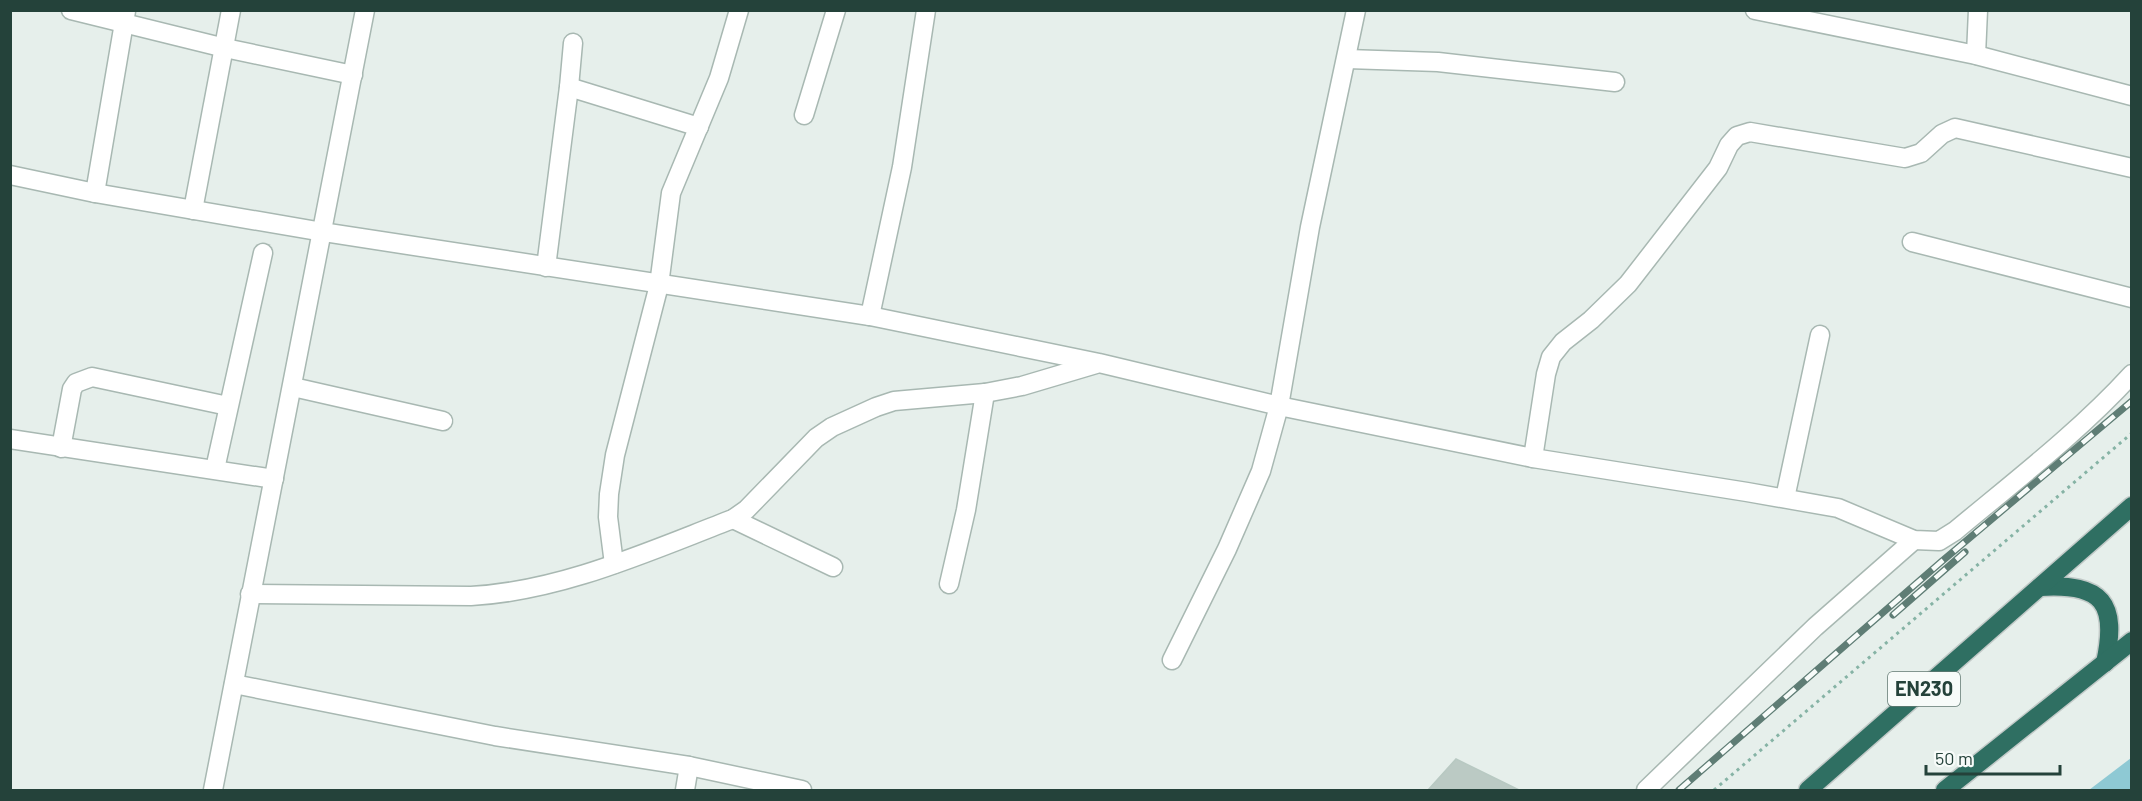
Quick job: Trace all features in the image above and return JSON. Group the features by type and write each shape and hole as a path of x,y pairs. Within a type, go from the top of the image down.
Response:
{"highway":[{"name":"EN230","path":"1808,790 2132,506"},
{"path":"2040,587 2076,587 2090,592 2101,601 2108,612 2110,625 2110,641 2105,663"},
{"path":"1945,790 2132,641"}],"street":[{"path":"71,10 125,16 225,48 353,75"},
{"path":"193,210 231,10"},
{"path":"213,790 365,10"},
{"path":"614,564 608,517 615,455 658,285 672,193 719,78 740,10"},
{"path":"804,115 836,10"},
{"path":"870,316 902,167 926,10"},
{"path":"1172,660 1227,549 1261,471 1279,406 1311,227 1356,10"},
{"path":"1755,10 1976,55 2132,96"},
{"path":"1976,55 1978,10"},
{"path":"95,193 125,16"},
{"path":"546,267 573,43"},
{"path":"1347,59 1438,62 1615,82"},
{"path":"569,87 699,127"},
{"path":"1533,458 1546,374 1551,357 1563,342 1591,320 1628,284 1718,168 1737,136 1749,132 1905,158 1921,153 1942,134 1954,128 2132,168"},
{"path":"10,175 95,193 323,232 870,316 1099,363 1279,406 1533,458 1838,508 1914,540 1939,541 1956,531 2049,452 2132,374"},
{"path":"1912,242 2132,298"},
{"path":"215,470 263,253"},
{"path":"1785,498 1820,335"},
{"path":"250,594 471,596 505,594 538,587 614,564 733,519 746,510 816,438 832,427 894,401 985,393 1022,386 1099,363"},
{"path":"61,448 72,389 76,383 92,377 228,406"},
{"path":"293,387 443,421"},
{"path":"949,584 966,510 985,393"},
{"path":"10,439 274,479"},
{"path":"733,519 833,567"},
{"path":"1646,790 1815,627 1914,540"},
{"path":"234,684 495,736 689,766 802,790"},
{"path":"685,790 689,766"}],"path":[{"path":"1714,790 2132,433"}],"water":[{"path":"2131,758 2131,790 2089,790"}],"building":[{"path":"1456,759 1519,790 1428,790"}],"railway":[{"path":"1679,790 1941,562 2132,401"},
{"path":"1893,615 1965,552"}]}
